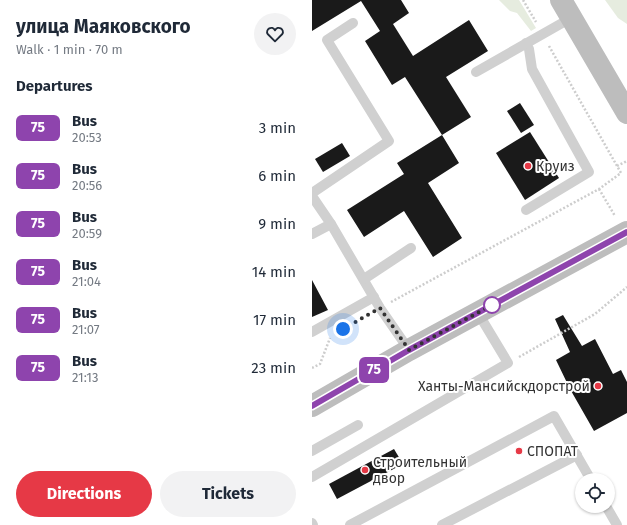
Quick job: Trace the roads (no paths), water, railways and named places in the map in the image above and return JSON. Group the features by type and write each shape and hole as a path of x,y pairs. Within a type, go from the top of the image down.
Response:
{"main road":[{"path":"566,9 627,113"},
{"path":"312,406 409,350 626,233"}],"lane":[{"path":"476,72 542,34 566,9"},
{"path":"312,192 389,141 327,40 353,23"},
{"path":"526,43 529,49 532,69 589,172 526,210"},
{"path":"312,196 364,279 380,308 409,350"},
{"path":"312,234 330,224"},
{"path":"364,279 411,248"},
{"path":"312,332 374,297"},
{"path":"312,477 508,363 478,313"},
{"path":"350,525 554,416 587,473"},
{"path":"312,451 358,425"},
{"path":"442,525 577,455"},
{"path":"610,513 618,525"}],"place":[{"name":"Круиз","path":"528,166"},
{"name":"Ханты-Мансийскдорстрой","path":"598,386"},
{"name":"СПОПАТ","path":"519,451"},
{"name":"Строительный двор","path":"365,470"}]}
